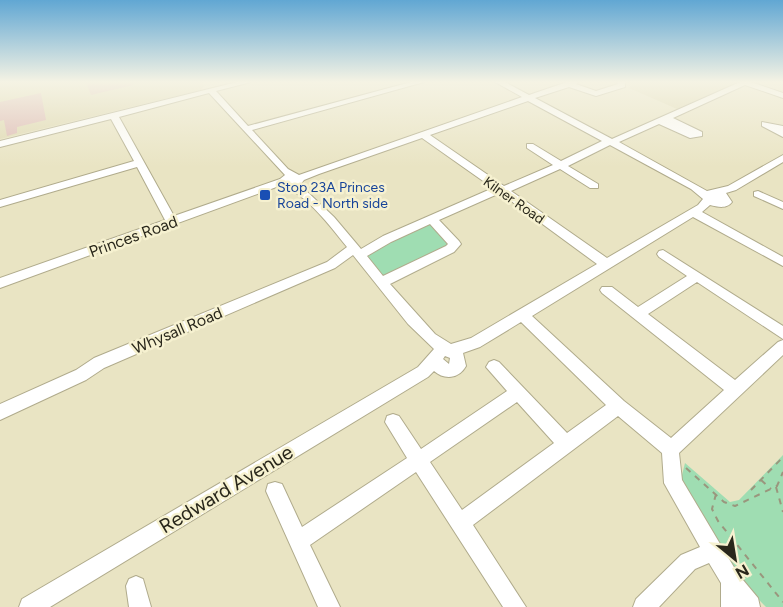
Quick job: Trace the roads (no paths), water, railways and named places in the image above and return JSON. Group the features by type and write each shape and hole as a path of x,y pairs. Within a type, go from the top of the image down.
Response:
{"street":[{"path":"0,144 136,110"},
{"path":"230,110 430,338 442,360"},
{"path":"247,129 316,110"},
{"name":"Princes Road","path":"0,283 493,110"},
{"path":"552,110 695,187 713,199 783,262"},
{"name":"Whysall Road","path":"0,412 81,375 99,363 684,110"},
{"path":"114,116 172,222"},
{"path":"783,129 765,124 783,134"},
{"name":"Kilner Road","path":"423,134 606,264"},
{"path":"530,146 594,186"},
{"name":"Redward Avenue","path":"30,607 783,158"},
{"path":"0,204 138,163"},
{"path":"758,194 783,206"},
{"path":"382,282 450,249 455,244 433,220"},
{"path":"663,254 783,333"},
{"path":"638,314 697,276"},
{"path":"607,290 735,389"},
{"path":"522,315 618,406 671,449 673,483 731,581 750,607"},
{"path":"671,449 783,346"},
{"path":"494,367 566,444"},
{"path":"298,541 519,393"},
{"path":"460,523 618,406"},
{"path":"393,422 515,607"},
{"path":"276,491 329,607"},
{"path":"644,607 688,562 713,552"},
{"path":"731,581 734,607 750,607"},
{"path":"136,586 140,607"}],"place":[{"name":"Stop 23A Princes Road - North side","path":"265,195"}]}
